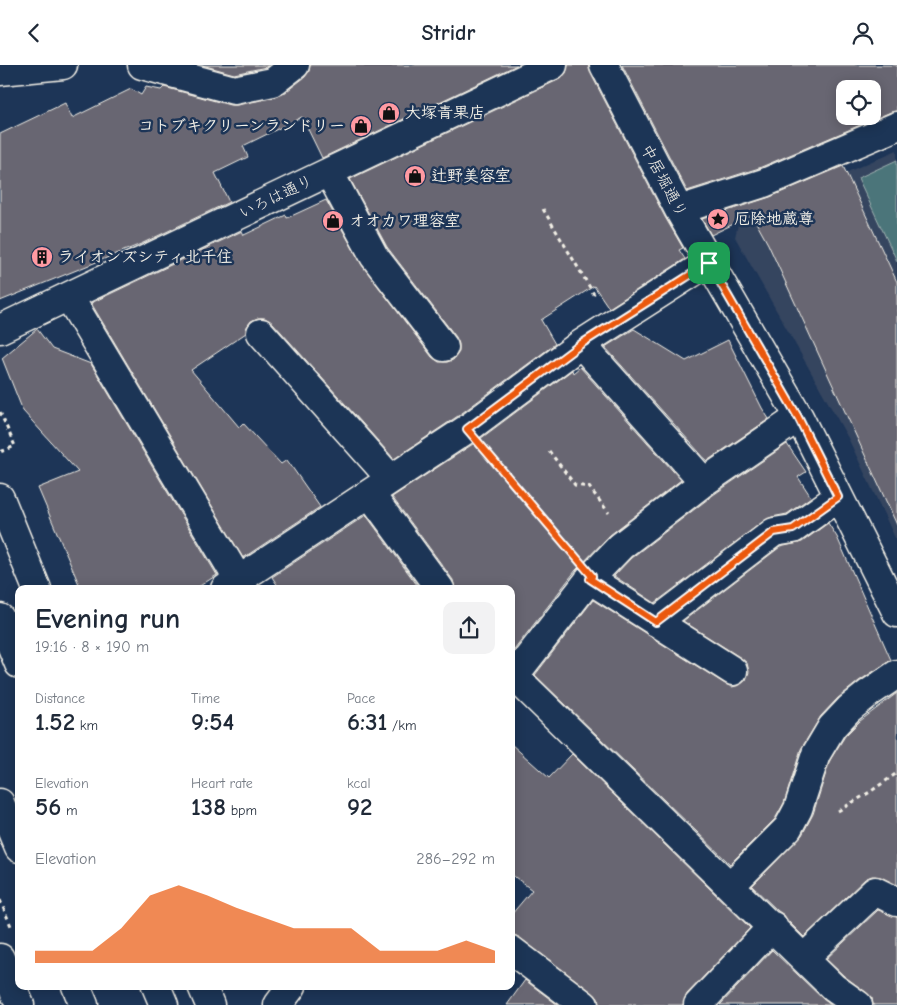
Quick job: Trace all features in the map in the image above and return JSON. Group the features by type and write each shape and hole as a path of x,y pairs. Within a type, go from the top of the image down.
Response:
{"main road":[{"path":"142,65 234,90 273,82 295,65"},
{"name":"いろは通り","path":"0,329 553,65"},
{"name":"中居堀通り","path":"604,65 679,210 798,417 897,613"},
{"path":"0,71 47,66"},
{"path":"679,210 764,183 897,126"},
{"path":"329,172 374,256 444,347"},
{"path":"237,585 467,429 581,344 709,263"},
{"path":"69,297 235,585"},
{"path":"261,333 381,486 438,585"},
{"path":"581,344 704,482"},
{"path":"515,675 591,577 630,539 704,482 798,417"},
{"path":"0,497 36,585"},
{"path":"656,622 774,532 793,529 838,497"},
{"path":"591,577 656,622 733,671"},
{"path":"0,618 15,654"},
{"path":"730,886 788,828 798,809 816,754 832,727 849,709 897,675"},
{"path":"515,680 773,926 834,988 858,1005"},
{"path":"0,803 15,839"},
{"path":"804,958 875,891 897,902"},
{"path":"698,1005 773,926"},
{"path":"515,954 584,1005"},
{"path":"0,958 20,1005"},
{"path":"78,990 84,1005"},
{"path":"158,990 164,1005"},
{"path":"204,990 210,1005"},
{"path":"278,1005 289,990"}],"path":[{"path":"543,209 612,324"},
{"path":"0,412 15,446 0,452"},
{"path":"467,429 591,577"},
{"path":"549,451 575,485 589,487 630,539"},
{"path":"838,811 897,773"},
{"path":"0,900 11,927"}],"shaded area":[{"path":"897,150 897,542 848,438 735,237 739,220"}],"green space":[{"path":"897,160 897,261 858,178"}],"building":[{"path":"202,65 269,65 234,74"},
{"path":"310,65 517,65 322,158 302,117 243,146 248,157 215,173 229,202 141,244 0,301 0,134 65,103 72,118 131,89 141,95 146,87 161,90 164,87 230,105 276,97 283,94 305,77"},
{"path":"568,65 588,65 665,217 683,248 679,250 685,259 609,308 594,286 541,320 555,344 458,416 394,459 273,323 265,318 251,321 246,328 246,333 191,370 239,427 243,423 281,464 287,460 320,507 243,558 91,303 242,231 244,235 286,215 287,218 326,200 362,265 432,357 439,362 453,360 459,352 459,344 456,337 387,247 350,179 560,79 566,73"},
{"path":"622,65 897,65 897,111 881,116 881,80 836,80 836,125 860,125 759,168 687,191"},
{"path":"843,166 897,282 897,525 768,244 752,215 711,235 702,219 770,197"},
{"path":"37,329 52,349 91,364 217,575 201,585 79,585 38,488 78,472 23,411 2,358"},
{"path":"634,329 686,361 728,340 769,419 707,461 605,347"},
{"path":"580,367 681,480 610,535 576,570 515,649 515,585 454,585 453,580 392,497 476,442 572,370 573,373"},
{"path":"787,444 806,472 798,477 811,497 787,514 765,520 655,603 614,576 631,558 713,495"},
{"path":"366,515 417,585 277,585 272,577"},
{"path":"828,523 837,537 891,660 859,681 838,698 821,716 801,749 784,803 775,819 730,864 535,675 593,600 725,684 732,687 740,685 746,680 749,672 747,663 683,621 780,547 802,542"},
{"path":"897,693 897,885 881,877 872,876 865,879 804,937 784,915 752,886 802,835 813,814 830,760 845,736 860,721"},
{"path":"515,748 549,778 572,754 750,928 687,994 683,1005 599,1005 598,998 593,993 515,935 515,910 532,890 515,877"},
{"path":"878,910 897,917 897,1005 873,1005 872,998 867,993 844,976 826,959"},
{"path":"772,950 823,999 831,1005 720,1005"},
{"path":"525,980 558,1005 507,1005"}],"place":[{"name":"大塚青果店","path":"389,113"},
{"name":"コトブキクリーンランドリー","path":"361,126"},
{"name":"辻野美容室","path":"415,176"},
{"name":"厄除地蔵尊","path":"718,219"},
{"name":"オオカワ理容室","path":"333,221"},
{"name":"ライオンズシティ北千住","path":"42,257"}],"route":[{"path":"709,263 798,417 838,497 793,529 774,532 656,622 590,579 592,576 467,429 581,344 709,263"}]}
